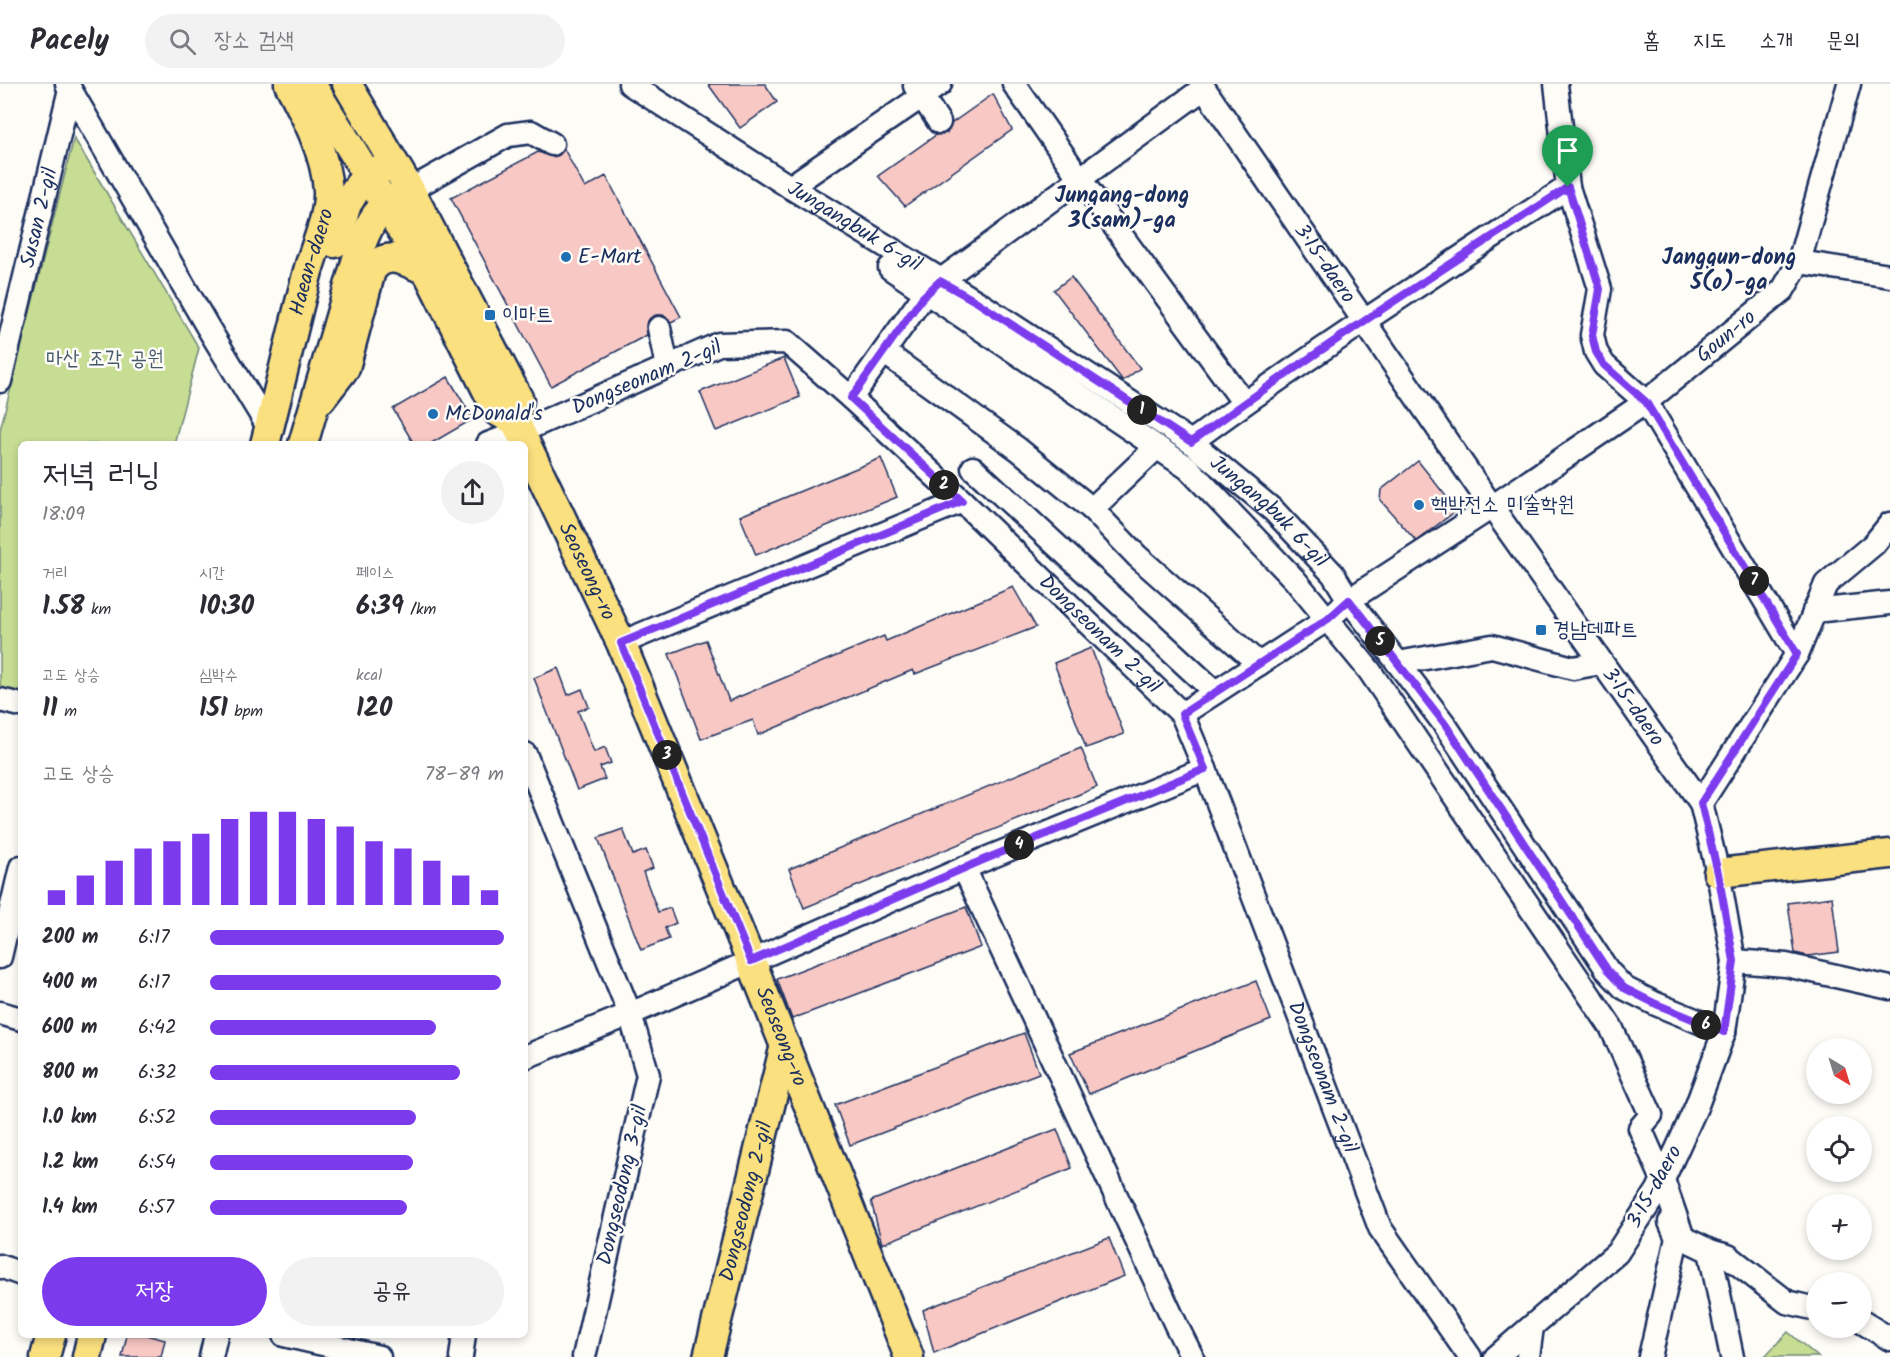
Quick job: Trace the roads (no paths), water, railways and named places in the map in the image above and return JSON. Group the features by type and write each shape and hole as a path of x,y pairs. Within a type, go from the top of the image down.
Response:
{"main road":[{"name":"Haean-daero","path":"267,436 324,216 328,192 326,175 314,138 305,114 289,84"},
{"path":"311,84 386,203"},
{"path":"295,321 325,278 347,204 362,180 393,161 347,84"},
{"name":"Seoseong-ro","path":"393,161 519,400 518,427 525,441"},
{"name":"Haean-daero","path":"304,441 361,245 371,220 386,203 410,190"},
{"name":"Seoseong-ro","path":"386,203 427,271 498,412 518,427"},
{"path":"312,410 345,368 371,271 377,262 400,258 427,271"},
{"name":"Seoseong-ro","path":"528,448 621,643 909,1357"},
{"path":"1718,873 1890,854"},
{"name":"Dongseodong 2-gil","path":"708,1357 785,1045"},
{"path":"45,1357 50,1338"},
{"path":"87,1357 91,1338"}],"street":[{"name":"Jungangbuk 6-gil","path":"630,84 790,187 934,287 977,302 1191,442 1274,511 1334,574 1349,600 1445,724 1616,979 1624,988 1656,1004 1724,1032"},
{"path":"1014,84 1080,179 1244,403"},
{"path":"1556,84 1568,187 1600,289 1592,335 1596,352 1604,365 1646,402 1797,654"},
{"name":"Goun-ro","path":"1182,714 1328,619 1349,600 1492,507 1646,402 1783,290 1799,262 1849,84"},
{"path":"851,398 922,298 934,287 1203,86"},
{"name":"3·15-daero","path":"1203,86 1492,507 1701,803 1718,873 1734,961 1724,1032 1697,1105 1660,1185 1617,1253 1496,1357"},
{"path":"69,87 207,326 267,436"},
{"name":"Susan 2-gil","path":"0,381 69,87"},
{"path":"790,187 926,88 939,122"},
{"path":"410,190 508,135 531,132 552,144"},
{"path":"1191,442 1365,321 1568,187"},
{"path":"1799,262 1890,276"},
{"path":"890,268 934,287 1188,468 1295,580 1369,670 1611,1027 1651,1115 1640,1128 1677,1238 1650,1357"},
{"path":"659,328 667,366"},
{"name":"Dongseonam 2-gil","path":"518,427 719,344 787,342 962,501 1182,714 1380,1228 1470,1357"},
{"path":"884,352 1018,449 1092,509 1137,555 1259,664"},
{"path":"493,441 518,427"},
{"path":"1092,509 1157,447"},
{"path":"973,468 1215,692"},
{"path":"621,643 962,501"},
{"path":"1701,803 1797,654 1826,584 1874,544 1890,524"},
{"path":"1814,611 1890,603"},
{"path":"1398,663 1492,646 1573,668 1601,663"},
{"path":"0,700 18,704"},
{"name":"Dongseodong 3-gil","path":"528,761 630,1014 648,1075 584,1357"},
{"path":"528,1056 630,1014 964,868 1205,769"},
{"path":"964,868 1192,1357"},
{"path":"0,957 18,880"},
{"path":"1734,961 1786,965 1890,988"},
{"path":"0,1013 18,1018"},
{"path":"1660,1185 1683,1238 1710,1251 1728,1256 1787,1302 1806,1307"},
{"path":"1710,1251 1732,1357"},
{"path":"0,1266 18,1273"},
{"path":"1528,1357 1532,1327"},
{"path":"1872,1328 1890,1339"},
{"path":"211,1357 215,1338"},
{"path":"295,1338 379,1357"},
{"path":"461,1357 464,1338"}],"place":[{"name":"E-Mart","path":"566,257"},
{"name":"이마트","path":"490,315"},
{"name":"McDonald's","path":"433,414"},
{"name":"핵박전소 미술학원","path":"1419,505"},
{"name":"경남데파트","path":"1541,630"}],"district":[{"name":"Jungang-dong 3(sam)-ga","path":"1122,208"},
{"name":"Janggun-dong 5(o)-ga","path":"1729,270"}],"park label":[{"name":"마산 조각 공원","path":"105,359"}]}
